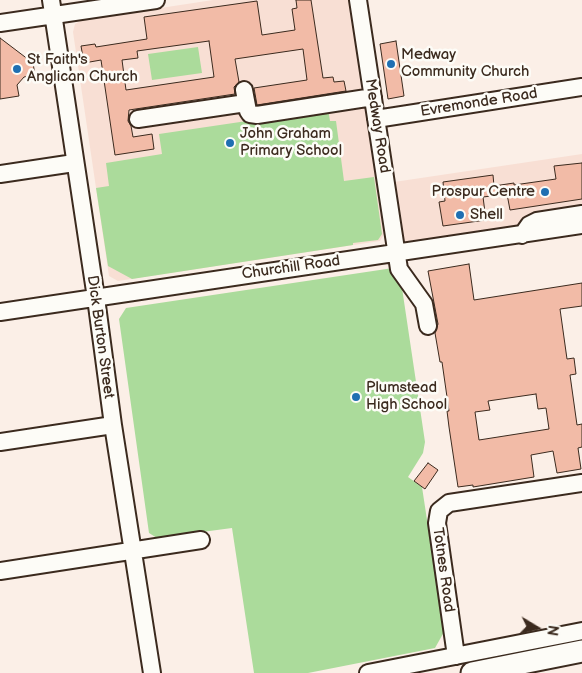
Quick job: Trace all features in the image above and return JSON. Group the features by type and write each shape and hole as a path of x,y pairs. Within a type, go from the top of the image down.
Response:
{"main road":[{"path":"472,673 582,651"}],"street":[{"path":"0,23 52,7 156,0"},
{"name":"Medway Road","path":"358,0 399,271 424,304 428,326"},
{"name":"Dick Burton Street","path":"52,7 74,163 96,298 113,425 152,673"},
{"name":"Evremonde Road","path":"376,119 582,87"},
{"path":"138,119 245,96 248,111 250,114 257,115 373,97"},
{"path":"0,174 74,163"},
{"path":"522,235 529,225 537,221 582,214"},
{"name":"Churchill Road","path":"0,312 522,235 548,238 582,226"},
{"path":"0,442 113,425"},
{"name":"Totnes Road","path":"456,656 436,523 439,510 449,503 582,483"},
{"path":"0,571 201,540"},
{"path":"368,673 582,631"}],"shaded area":[{"name":"John Graham Primary School","path":"213,0 350,0 384,234 380,241 118,281 109,276 73,32 75,24 82,20"},
{"path":"582,154 582,218 404,245 394,182"}],"green space":[{"path":"198,47 202,73 152,80 148,54"},
{"path":"328,109 330,121 336,121 344,181 374,177 382,234 378,240 132,279 108,266 96,188 109,186 106,163 162,154 159,134"},
{"name":"Plumstead High School","path":"393,268 394,276 402,288 425,442 423,453 408,477 422,487 444,632 435,648 308,673 254,673 232,528 157,538 149,533 119,319 126,308"}],"building":[{"path":"296,0 311,0 323,78 333,77 334,82 344,81 346,91 257,105 254,88 307,80 303,49 235,59 239,82 234,87 235,94 129,110 128,121 133,137 152,134 154,149 115,155 101,60 84,63 81,46 95,44 96,47 147,39 144,17 257,1 262,35 295,30 292,9 297,8","holes":["209,41 214,77 126,90 122,60 138,58 137,51"]},
{"name":"St Faith's Anglican Church","path":"0,38 33,63 35,75 24,77 17,85 19,96 0,99"},
{"name":"Medway Community Church","path":"396,41 404,96 388,99 380,44"},
{"path":"582,163 582,199 510,210 507,194 483,197 486,220 443,226 439,202 445,201 443,182 493,175 494,186 514,183 514,185 556,179 554,166"},
{"path":"469,264 474,300 582,283 582,306 560,309 567,359 574,358 576,374 570,375 577,425 582,424 582,447 578,448 581,469 557,473 553,451 531,455 534,477 473,487 473,485 458,487 442,362 440,362 435,333 438,324 428,271","holes":["536,394 538,409 546,408 549,429 479,440 475,412 490,410 488,401"]},
{"path":"428,463 438,470 425,489 414,481"}],"place":[{"name":"Medway Community Church","path":"391,64"},
{"name":"St Faith's Anglican Church","path":"17,69"},
{"name":"John Graham Primary School","path":"230,143"},
{"name":"Prospur Centre","path":"545,192"},
{"name":"Shell","path":"460,215"},
{"name":"Plumstead High School","path":"356,397"}]}
